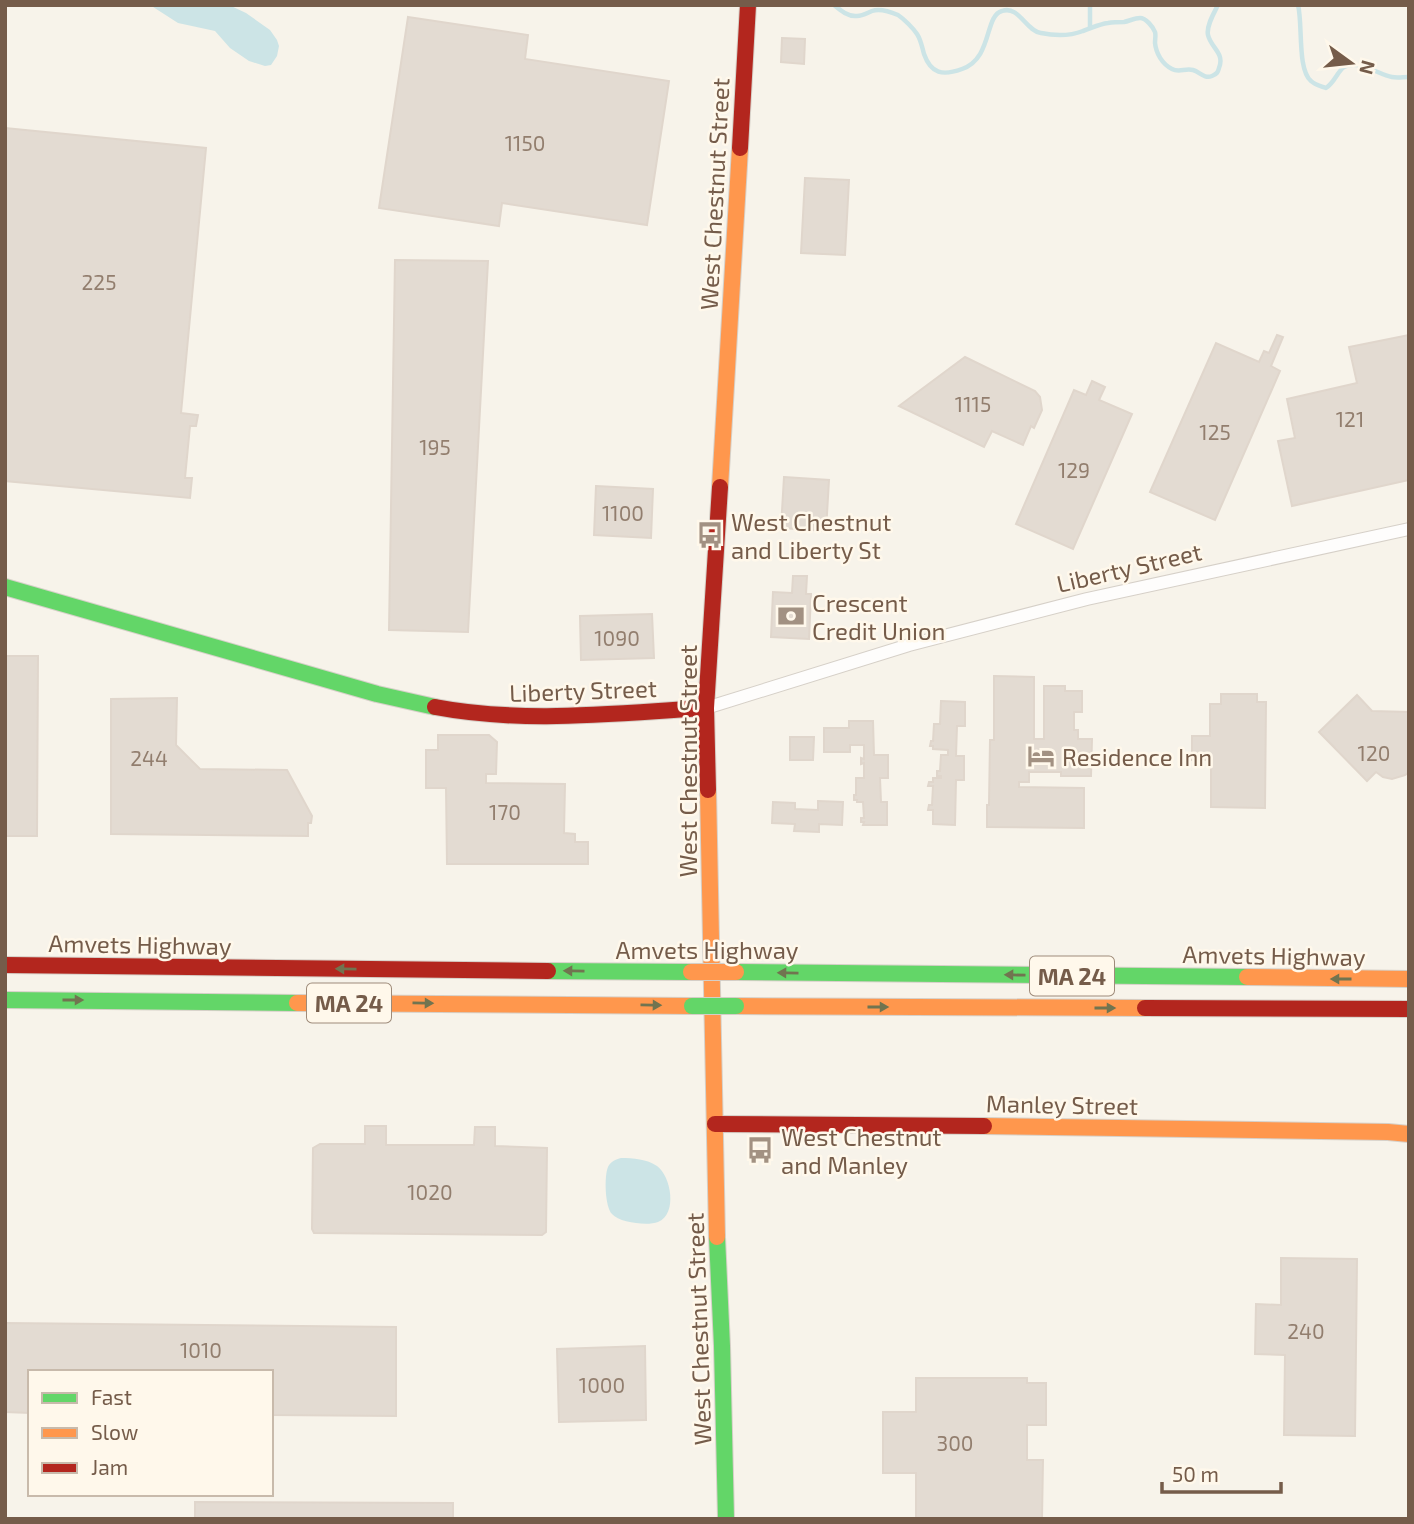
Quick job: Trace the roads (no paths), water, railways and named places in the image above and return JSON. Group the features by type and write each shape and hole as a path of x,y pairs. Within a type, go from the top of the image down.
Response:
{"main road":[{"name":"West Chestnut Street","path":"726,1519 706,708 748,6"},
{"name":"Liberty Street","path":"5,587 432,708 484,715 548,716 706,708"},
{"name":"Amvets Highway","path":"5,965 1409,979"},
{"name":"MA 24","path":"5,1000 1409,1009"},
{"name":"Manley Street","path":"715,1124 1156,1128 1409,1134"}],"street":[{"name":"Liberty Street","path":"706,708 909,645 1062,606 1409,529"}],"water":[{"path":"150,5 229,5 270,30 279,46 277,56 271,65 249,61 230,48 215,31 178,23"},
{"path":"621,1158 640,1159 662,1171 669,1186 670,1203 664,1218 658,1222 627,1222 612,1214 608,1205 606,1177 609,1165"}],"waterway":[{"path":"834,5 844,13 854,16 878,10 898,15 917,34 930,66 943,73 972,64 984,47 996,14 1008,10 1036,31 1057,35 1068,35 1105,24 1142,18 1154,30 1157,51 1168,67 1175,70 1193,70 1209,77 1217,73 1220,63 1219,54 1208,31 1218,5"},
{"path":"1090,5 1090,28"},
{"path":"1298,5 1304,67 1314,83 1326,88 1344,67 1350,65 1362,66 1387,76 1409,77"}],"place":[{"name":"West Chestnut and Liberty St","path":"710,535"},
{"name":"Crescent Credit Union","path":"791,616"},
{"name":"Residence Inn","path":"1041,756"},
{"name":"West Chestnut and Manley","path":"760,1150"}]}
